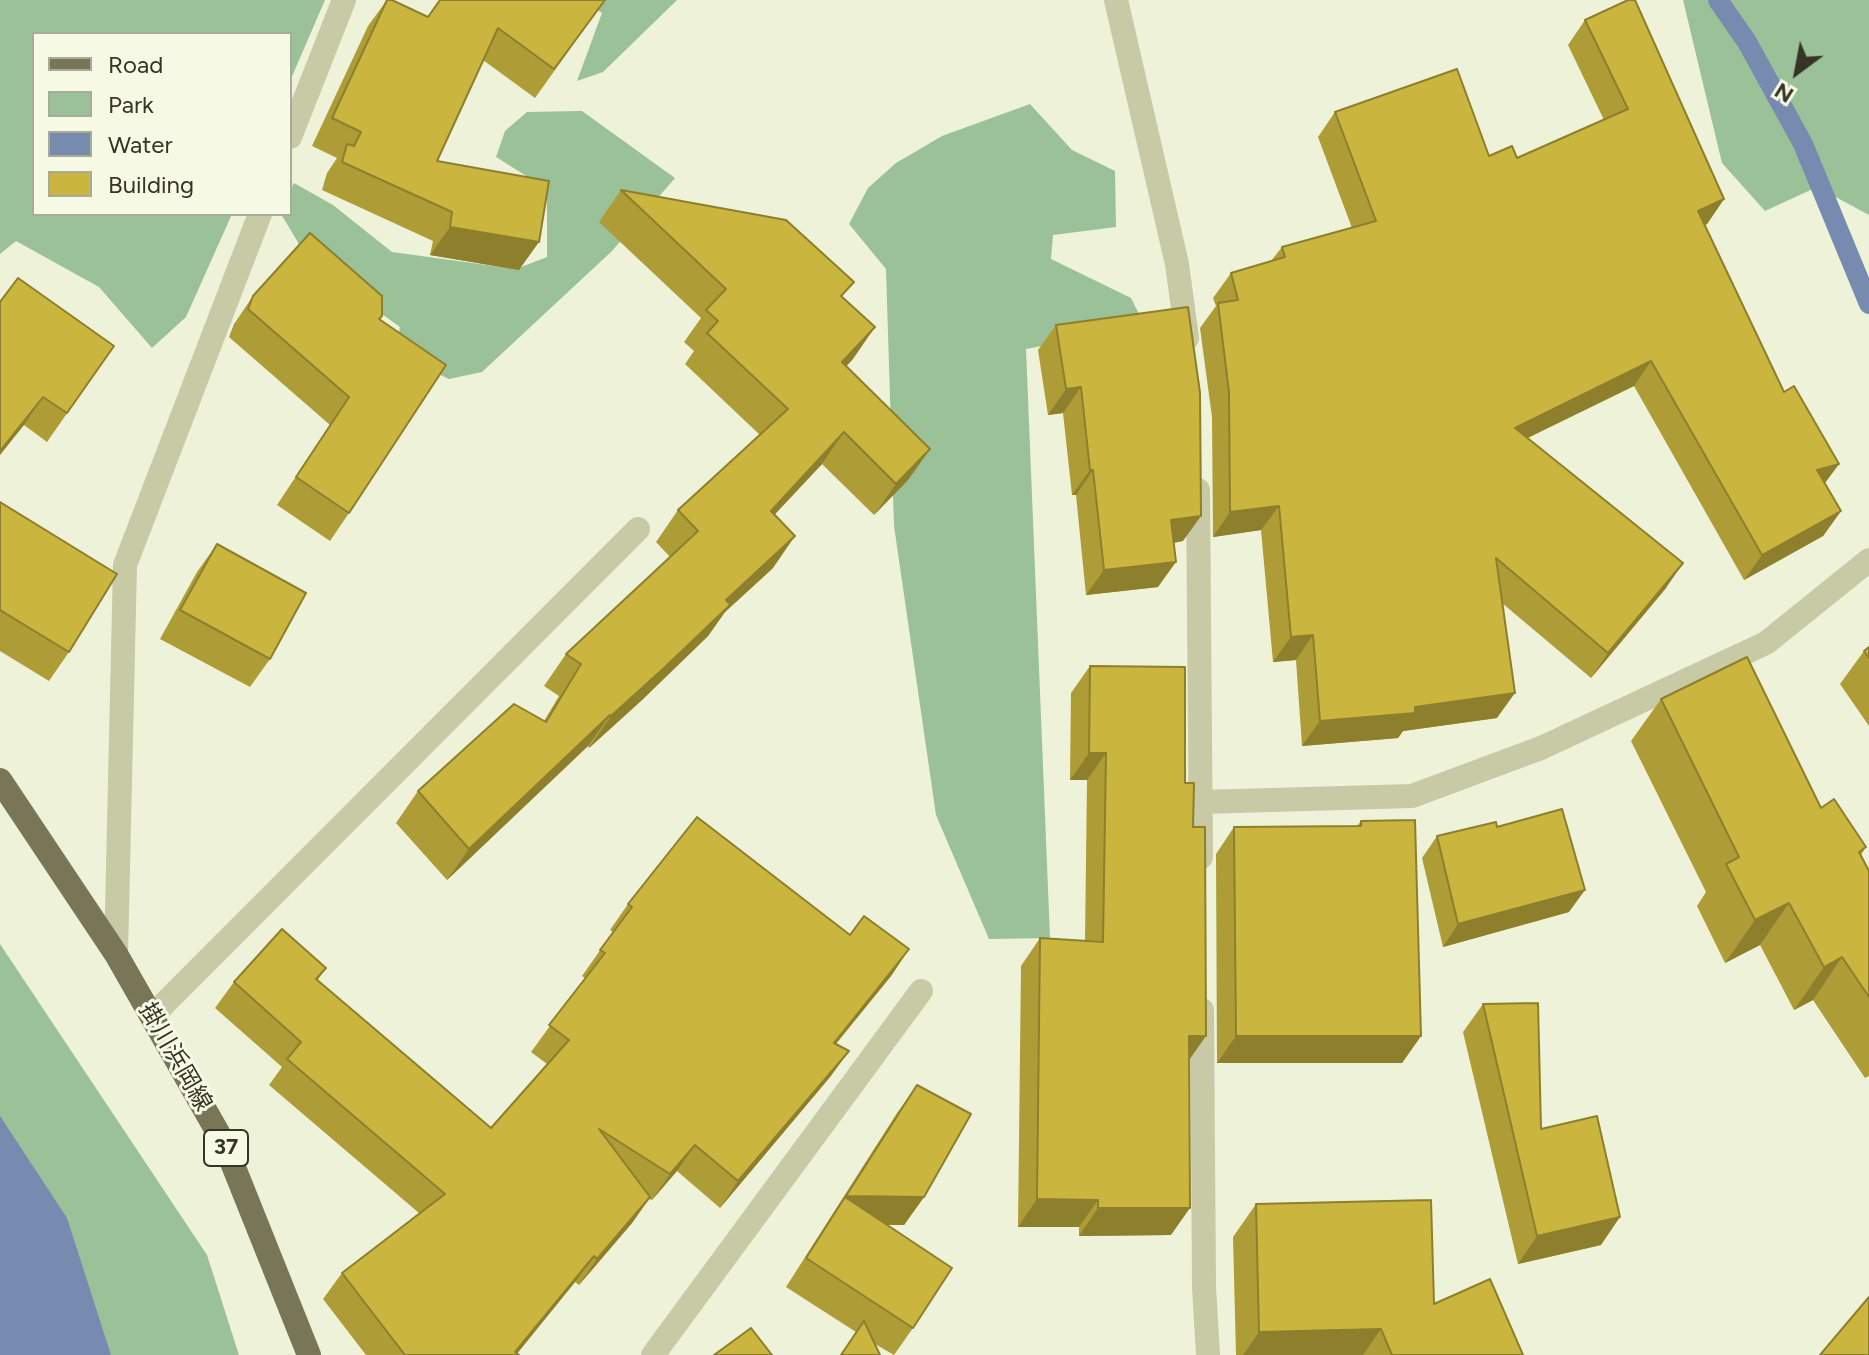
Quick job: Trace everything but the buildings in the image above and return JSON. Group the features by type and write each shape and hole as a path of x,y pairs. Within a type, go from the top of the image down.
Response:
{"main road":[{"name":"掛川浜岡線","path":"0,780 116,954 225,1145 309,1355"}],"street":[{"path":"292,132 344,0"},
{"path":"1116,0 1177,264 1189,358"},
{"path":"116,954 125,565 259,216"},
{"path":"1198,463 1202,881"},
{"path":"152,1016 638,529"},
{"path":"1201,802 1412,796 1541,748 1766,643 1869,560"},
{"path":"1202,990 1204,1287 1208,1355"},
{"path":"653,1355 921,991"}],"green space":[{"path":"0,0 325,0 292,76 292,32 32,32 32,216 231,216 186,317 152,348 99,287 16,241 0,254"},
{"path":"584,0 677,0 603,72 577,81 602,13"},
{"path":"1683,0 1869,0 1869,215 1817,187 1765,211 1722,163"},
{"path":"1030,104 1072,150 1115,171 1116,227 1053,235 1051,259 1131,298 1145,326 1026,349 1050,938 989,939 936,815 894,526 886,269 849,224 868,188 896,163 942,136"},
{"path":"582,111 675,178 612,251 482,372 449,379 395,353 400,327 330,277 305,254 282,216 292,216 294,183 333,205 392,252 516,269 547,257 547,189 496,157 505,131 527,112"},
{"path":"0,944 207,1255 239,1355 0,1355"}],"water":[{"path":"0,1116 67,1218 111,1355 0,1355"}],"waterway":[{"path":"1718,0 1747,42 1803,144 1869,304"}]}
